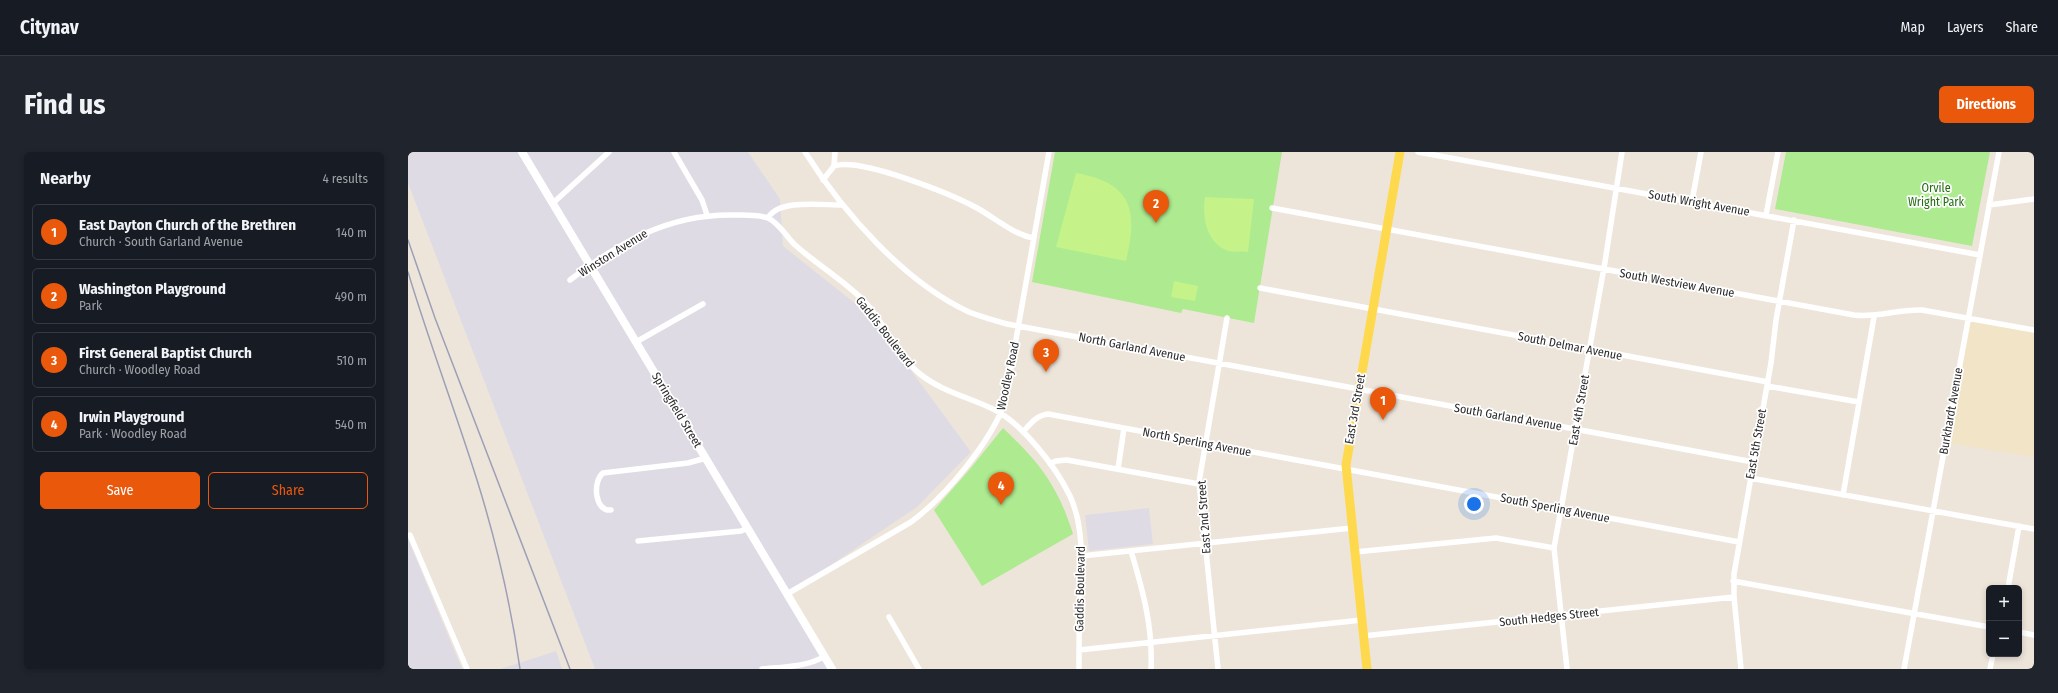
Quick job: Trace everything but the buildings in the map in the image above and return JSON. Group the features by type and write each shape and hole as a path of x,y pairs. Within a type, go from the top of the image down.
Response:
{"main road":[{"name":"Springfield Street","path":"522,152 832,669"},
{"name":"East 3rd Street","path":"1367,669 1346,469 1347,453 1400,152"}],"street":[{"path":"553,202 609,152"},
{"path":"674,152 702,200 707,215"},
{"name":"North Garland Avenue","path":"805,152 841,205 889,253 938,294 956,306 980,316 1018,326 1358,389"},
{"path":"823,180 834,166 835,152"},
{"name":"Woodley Road","path":"787,594 911,522 926,510 946,489 975,454 1001,413 1005,402 1048,152"},
{"name":"South Wright Avenue","path":"1418,152 1980,255"},
{"name":"East 4th Street","path":"1567,669 1554,548 1604,270 1622,152"},
{"path":"1692,202 1701,152"},
{"path":"1766,215 1778,152"},
{"name":"Burkhardt Avenue","path":"1904,669 1999,152"},
{"path":"834,166 844,165 868,169 899,176 931,187 971,204 1018,233 1033,238"},
{"path":"1989,205 2034,199"},
{"path":"768,218 774,211 784,206 841,205"},
{"name":"South Westview Avenue","path":"1272,208 1854,315 1874,317 1910,309 1968,318"},
{"name":"Winston Avenue","path":"570,280 590,265 647,231 685,219 707,215 744,215 768,218"},
{"name":"Gaddis Boulevard","path":"768,218 777,225 798,247 864,300 905,359 918,373 941,387 1001,413 1023,432 1050,464 1074,505 1080,530 1079,669"},
{"name":"East 5th Street","path":"1741,669 1733,581 1750,478 1768,384 1794,220"},
{"name":"South Delmar Avenue","path":"1260,288 1859,402"},
{"path":"636,342 703,304"},
{"path":"1843,495 1874,317"},
{"name":"East 2nd Street","path":"1218,669 1199,484 1227,318"},
{"path":"1968,318 2034,330"},
{"name":"South Garland Avenue","path":"1358,389 1753,462"},
{"name":"North Sperling Avenue","path":"1023,432 1033,421 1043,414 1048,414 1346,469"},
{"path":"1118,469 1124,428"},
{"path":"611,510 604,510 600,506 596,488 597,481 603,474 688,463 706,458"},
{"path":"1050,464 1056,461 1067,460 1199,484"},
{"name":"South Sperling Avenue","path":"1346,469 1739,542"},
{"path":"1750,478 2034,529"},
{"path":"2009,585 2019,526"},
{"path":"638,541 741,531 748,528"},
{"path":"1081,556 1352,528"},
{"path":"410,535 467,669"},
{"path":"1355,552 1496,538 1554,548"},
{"path":"1131,551 1144,593 1150,626 1151,669"},
{"path":"1733,581 1986,626"},
{"name":"South Hedges Street","path":"1363,636 1734,597"},
{"path":"889,617 920,669"},
{"path":"1079,650 1362,620"},
{"path":"2022,633 2034,635"},
{"path":"762,669 808,663 817,661 825,656"},
{"path":"1990,669 1992,657"}],"shaded area":[{"path":"408,152 748,152 780,199 783,246 871,316 971,452 917,507 788,594 831,669 595,669 408,183"},
{"path":"1968,318 2034,330 2034,457 1946,443"},
{"path":"1149,508 1153,544 1089,551 1085,515"},
{"path":"408,539 462,669 408,669"},
{"path":"556,651 562,669 500,669"}],"green space":[{"path":"1055,152 1282,152 1254,323 1183,309 1181,313 1032,282"},
{"name":"Orvile Wright Park","path":"1786,152 1990,152 1972,246 1775,209"},
{"path":"1076,173 1110,184 1120,192 1127,202 1131,228 1130,243 1126,261 1056,247"},
{"path":"1205,197 1254,199 1248,252 1229,251 1215,242 1207,228 1205,221"},
{"path":"1174,281 1198,286 1195,301 1171,297"},
{"path":"1003,428 1027,452 1054,488 1073,534 982,586 934,510"}],"railway":[{"path":"408,240 435,318 570,669"},
{"path":"408,272 484,503 497,550 520,669"}],"place":[{"name":"Washington Playground","path":"1156,223"},
{"name":"First General Baptist Church","path":"1046,372"},
{"name":"East Dayton Church of the Brethren","path":"1383,420"},
{"name":"Irwin Playground","path":"1001,505"}]}
